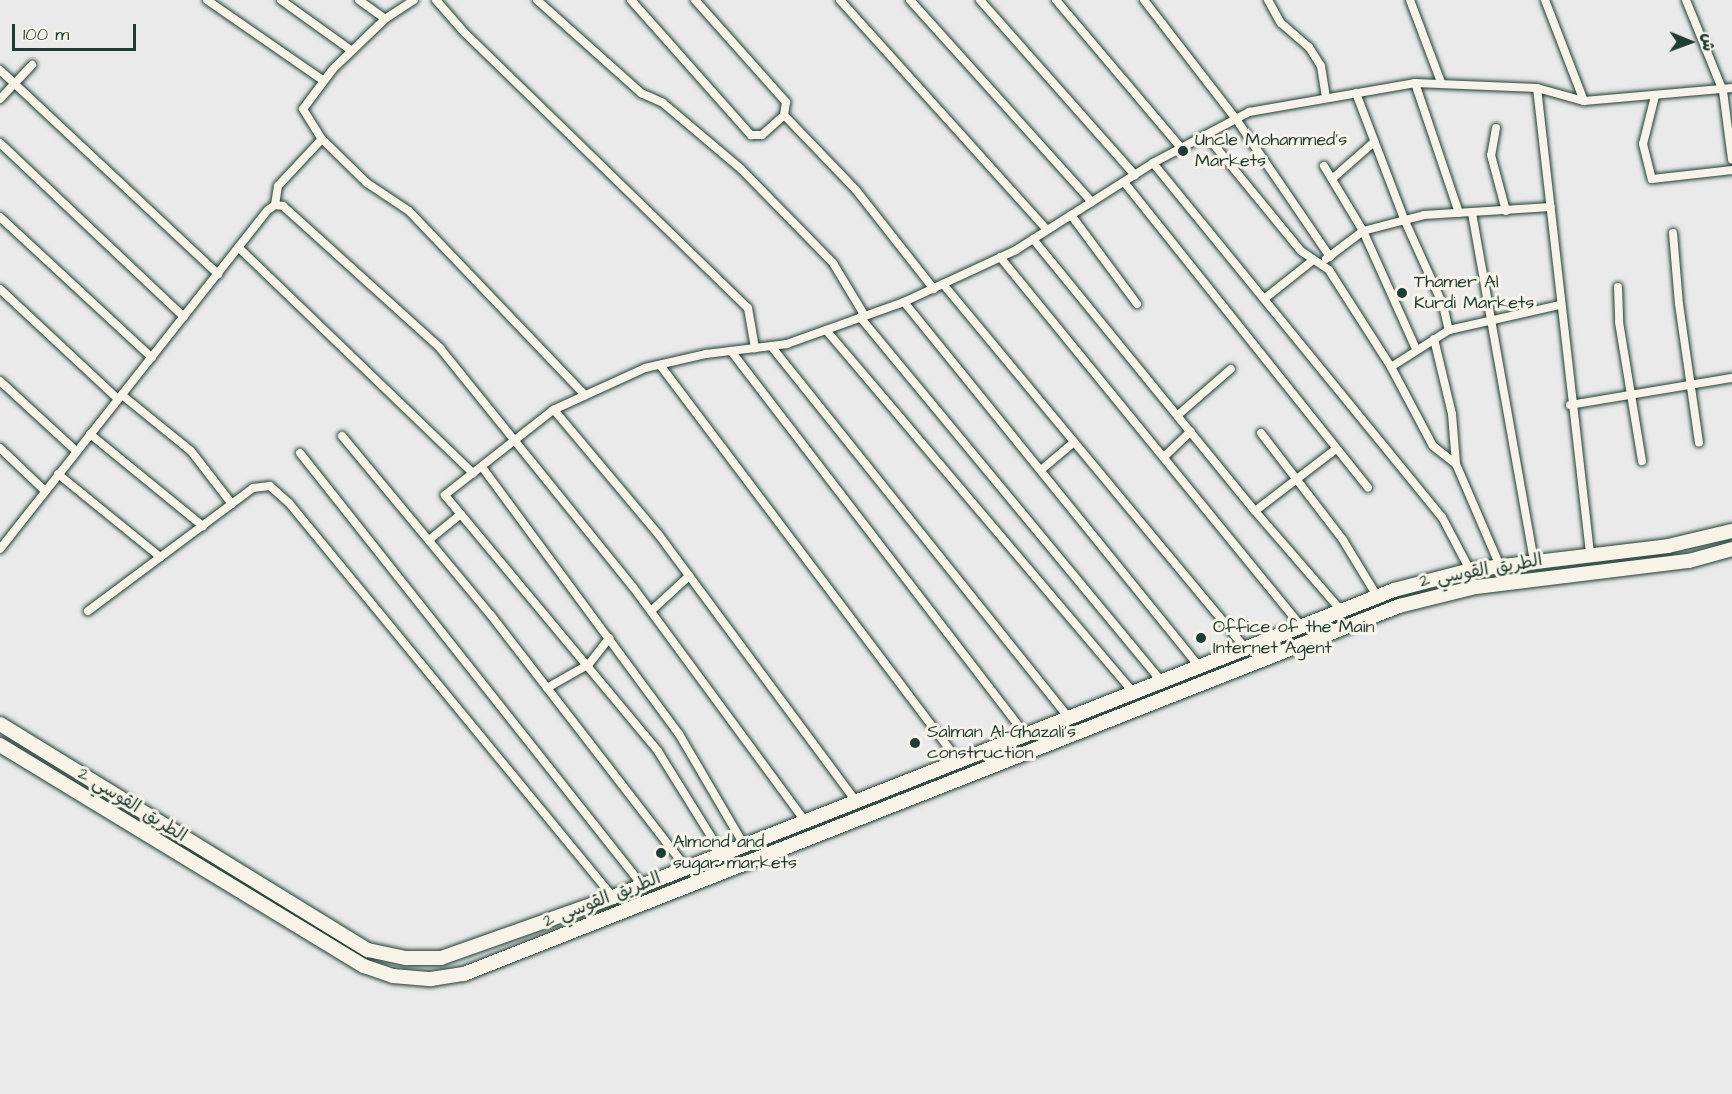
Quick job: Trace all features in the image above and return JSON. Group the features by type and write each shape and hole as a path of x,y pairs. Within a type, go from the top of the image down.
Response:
{"highway":[{"name":"الطريق القوسي 2","path":"0,724 368,950 407,958 441,958 613,897 1377,596 1470,570 1693,542 1732,531"},
{"name":"الطريق القوسي 2","path":"0,745 364,966 409,979 464,974 1432,595 1689,561 1732,549"},
{"path":"976,753 981,770"},
{"path":"954,762 957,780"}],"street":[{"path":"207,0 324,81"},
{"path":"281,0 352,51"},
{"path":"359,0 385,19"},
{"path":"414,0 385,19 352,51 324,81 303,109 322,139 368,183 409,211 585,395"},
{"path":"436,0 464,32 748,308 754,348"},
{"path":"537,0 641,93 663,103 741,169 833,263 863,316 1160,680"},
{"path":"631,0 752,135 762,135 784,115 786,102 695,0"},
{"path":"840,0 1047,230"},
{"path":"910,0 1092,202"},
{"path":"980,0 1135,175"},
{"path":"1056,0 1181,148"},
{"path":"1144,0 1236,119 1329,257"},
{"path":"1268,0 1281,24 1315,56 1321,66 1326,98"},
{"path":"1410,0 1441,82"},
{"path":"1545,0 1584,101"},
{"path":"1686,0 1723,91 1732,159"},
{"path":"0,99 32,65"},
{"path":"0,70 218,274"},
{"path":"722,854 658,751 589,664 444,495 554,410 660,365 731,351 771,346 826,330 904,302 1033,239 1153,163 1249,112 1415,83 1441,82 1537,88 1584,101 1723,91 1732,88"},
{"path":"1415,83 1460,213"},
{"path":"1537,88 1570,405 1590,556"},
{"path":"1356,93 1404,219 1443,305 1449,330"},
{"path":"1655,96 1643,144 1652,179 1732,170"},
{"path":"784,115 856,190 934,288"},
{"path":"1496,128 1491,154 1506,210"},
{"path":"1206,135 1316,263 1329,270 1391,367 1433,446 1456,464"},
{"path":"0,549 44,490 275,205 278,186 322,139"},
{"path":"1332,179 1374,142"},
{"path":"0,143 184,317"},
{"path":"1153,163 1442,516 1470,570"},
{"path":"1324,166 1363,231 1416,349"},
{"path":"1124,182 1368,488"},
{"path":"275,205 283,206 440,348 517,439 651,610 805,821"},
{"path":"1264,299 1316,263 1329,257 1363,231 1404,219 1551,207"},
{"path":"1472,213 1534,561"},
{"path":"1071,215 1137,304"},
{"path":"0,217 152,358"},
{"path":"1673,233 1690,385 1700,443"},
{"path":"1033,239 1255,511 1340,609"},
{"path":"239,248 473,473"},
{"path":"1000,257 1300,625"},
{"path":"943,284 1244,647"},
{"path":"1618,287 1618,322 1642,461"},
{"path":"0,289 120,397 191,451 232,504"},
{"path":"904,302 1198,665"},
{"path":"1391,367 1449,330 1560,305"},
{"path":"826,330 1132,691"},
{"path":"1434,339 1452,414 1456,464 1500,566"},
{"path":"771,346 1068,717"},
{"path":"731,351 1024,734"},
{"path":"660,365 954,762"},
{"path":"1178,415 1231,369"},
{"path":"1570,405 1732,378"},
{"path":"0,381 76,451"},
{"path":"554,410 689,576 856,801"},
{"path":"1164,457 1191,431"},
{"path":"1261,433 1342,540 1377,596"},
{"path":"90,434 203,525"},
{"path":"342,436 429,540 547,688 686,868"},
{"path":"1041,470 1074,442"},
{"path":"0,448 44,490"},
{"path":"1255,511 1336,449"},
{"path":"300,453 642,885"},
{"path":"482,467 679,734 744,845"},
{"path":"58,474 160,557"},
{"path":"88,610 253,488 270,486 279,493 613,897"},
{"path":"429,540 461,514"},
{"path":"0,531 7,537"},
{"path":"651,610 689,576"},
{"path":"547,688 589,664 609,638"}],"place":[{"name":"Uncle Mohammed's Markets","path":"1183,151"},
{"name":"Thamer Al Kurdi Markets","path":"1402,293"},
{"name":"Office of the Main Internet Agent","path":"1201,638"},
{"name":"Salman Al-Ghazali's construction","path":"915,743"},
{"name":"Almond and sugar markets","path":"661,853"}]}
